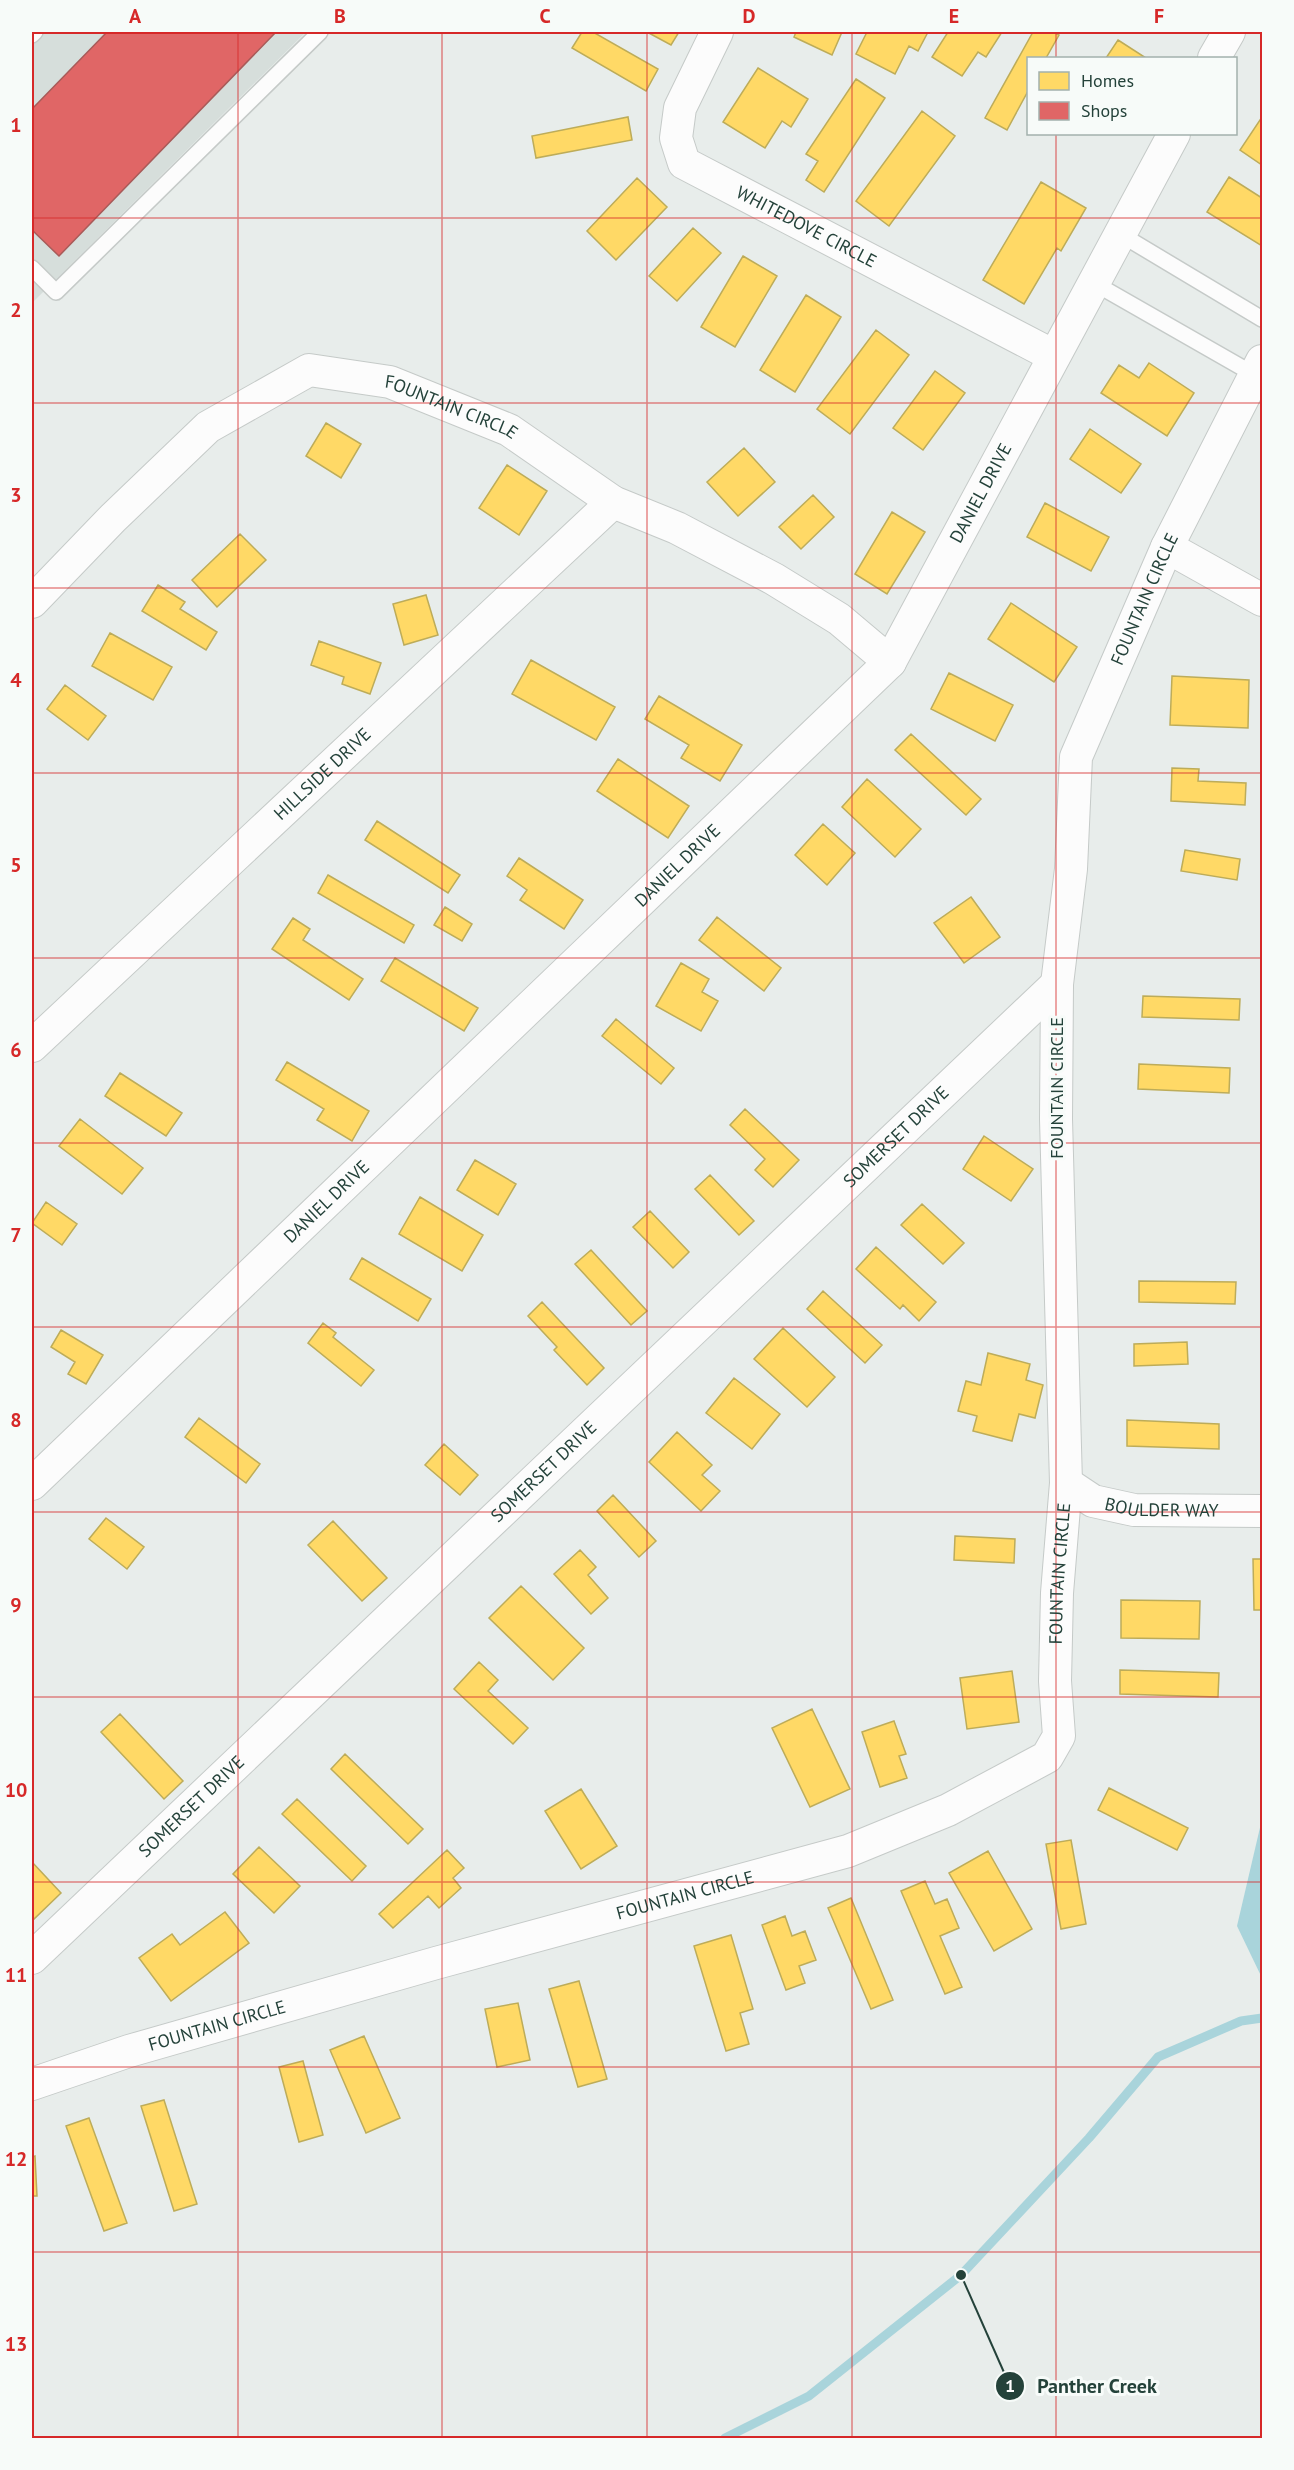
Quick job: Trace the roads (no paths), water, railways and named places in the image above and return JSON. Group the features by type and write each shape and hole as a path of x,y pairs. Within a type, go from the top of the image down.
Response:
{"street":[{"name":"WHITEDOVE CIRCLE","path":"717,32 680,108 676,138 684,163 1054,356"},
{"path":"1215,57 1229,32"},
{"name":"DANIEL DRIVE","path":"32,1484 890,662 1173,135"},
{"name":"FOUNTAIN CIRCLE","path":"32,2084 129,2051 436,1963 848,1851 948,1809 1047,1757 1059,1736 1055,1681 1066,1484 1056,1119 1057,984 1071,869 1076,757 1167,547 1259,368"},
{"name":"FOUNTAIN CIRCLE","path":"32,602 113,518 208,427 309,370 390,382 508,430 613,502 677,528 774,579 839,619 890,662"},
{"name":"HILLSIDE DRIVE","path":"32,1046 613,502"},
{"path":"1167,547 1263,600"},
{"name":"SOMERSET DRIVE","path":"32,1958 1057,984"},
{"name":"BOULDER WAY","path":"1066,1484 1093,1501 1134,1510 1263,1511"}],"lane":[{"path":"32,35 35,32"},
{"path":"32,268 56,292 321,32"},
{"path":"1120,234 1263,319"},
{"path":"1094,283 1259,368"}],"water":[{"path":"1262,1819 1262,1978 1237,1926"}],"waterway":[{"path":"725,2438 809,2396 961,2275 1089,2138 1158,2057 1241,2021 1262,2018"}],"place":[{"name":"Panther Creek","path":"961,2275"}]}
